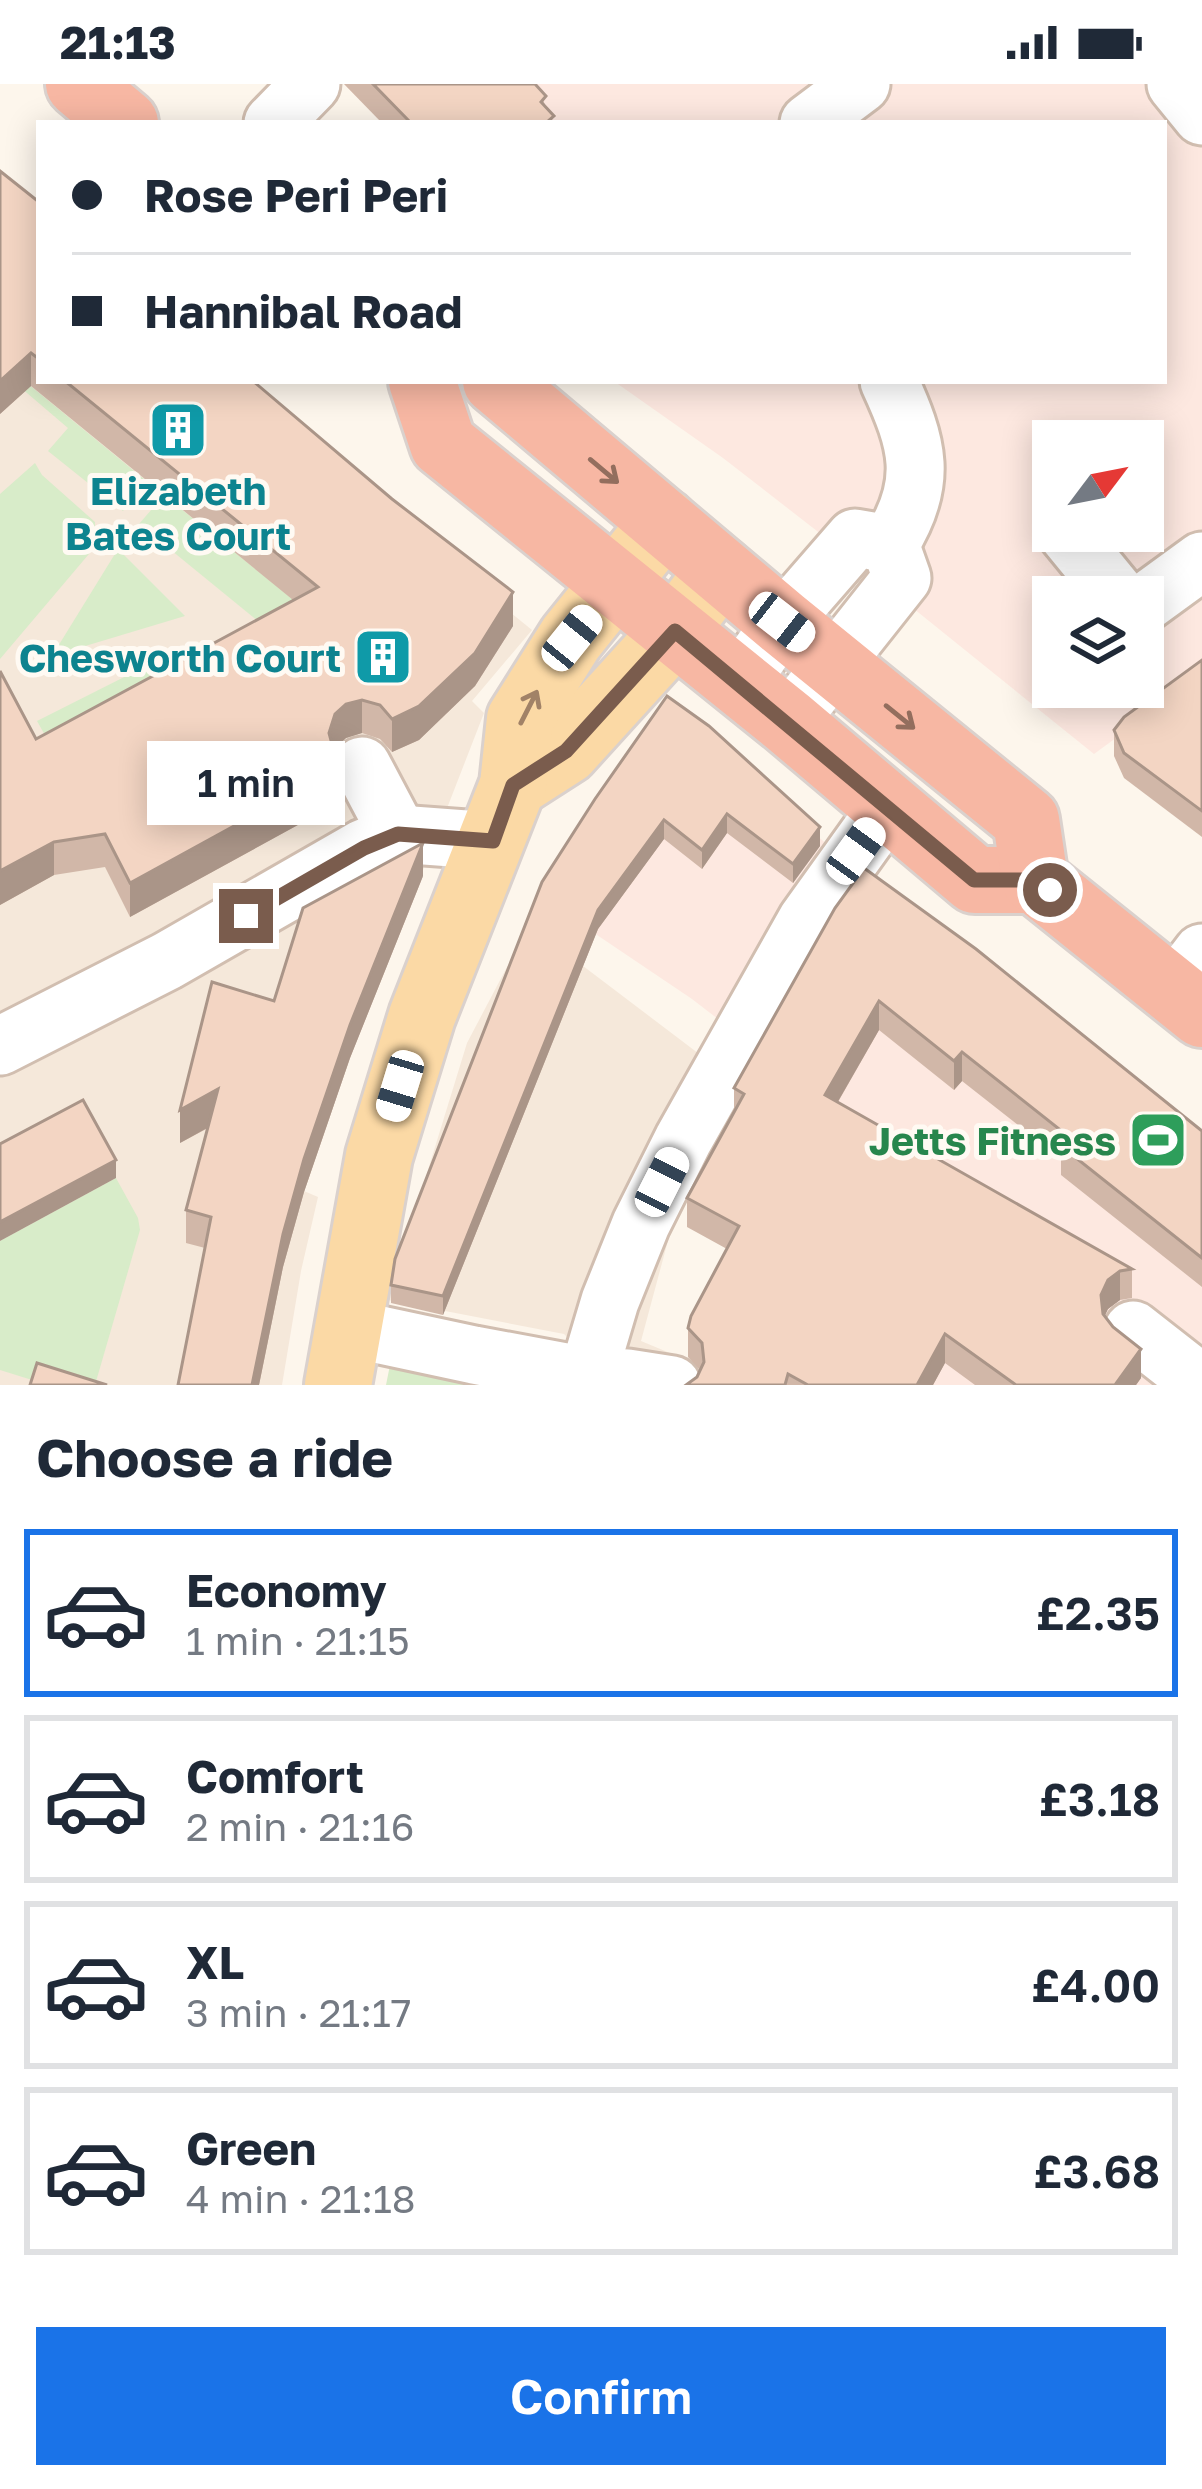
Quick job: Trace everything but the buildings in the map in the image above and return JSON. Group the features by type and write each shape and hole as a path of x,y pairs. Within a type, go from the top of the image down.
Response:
{"highway":[{"path":"79,84 121,120"},
{"path":"423,384 443,444 764,702 974,880 1035,880 1192,986"},
{"path":"500,384 1026,820 1035,880"}],"main road":[{"path":"343,1356 379,1156 422,1016 503,813 520,719 551,667 664,522"},
{"path":"503,813 675,631 720,570"}],"street":[{"path":"276,120 311,84"},
{"path":"813,120 861,84"},
{"path":"1176,84 1202,116"},
{"path":"890,384 916,462 906,519 890,544"},
{"path":"764,702 782,622 855,538 890,544"},
{"path":"764,702 833,663 902,578 890,544"},
{"path":"1082,552 1102,576"},
{"path":"1164,589 1202,561"},
{"path":"362,766 398,834"},
{"path":"586,1381 640,1224 683,1140 807,920 888,807"},
{"path":"0,1046 167,961 364,848 398,834 503,813"},
{"path":"1133,1330 1202,1384"},
{"path":"343,1356 474,1355 586,1381 627,1378 672,1385"}],"shaded area":[{"path":"344,84 1202,84 1202,675 1164,703 1164,576 1032,576 1032,704 826,538 618,384 1167,384 1167,120 379,120"},
{"path":"0,345 36,378 36,384 229,384 532,630 472,701 484,713 350,1058 304,1191 318,1197 282,1385 0,1385"},
{"path":"1037,708 1157,708 1094,754"},
{"path":"708,744 1202,1160 1202,1385 779,1385 737,1205 724,1112 727,1026 551,904"},
{"path":"529,925 715,1066 641,1341 677,1356 867,1385 615,1385 564,1334 388,1300 467,1043"}],"green space":[{"path":"0,361 144,479 123,511 48,451 68,428 0,370"},
{"path":"35,463 42,475 95,522 94,548 0,659 0,494"},
{"path":"164,495 306,610 280,639 139,524"},
{"path":"118,549 185,616 52,656"},
{"path":"150,664 171,700 59,760 37,721"},
{"path":"116,1178 140,1230 95,1385 48,1385 0,1370 0,1241"},
{"path":"390,1365 481,1385 386,1385"}],"place":[{"name":"Elizabeth Bates Court","path":"178,430"},
{"name":"Chesworth Court","path":"383,657"},
{"name":"Jetts Fitness","path":"1158,1140"}],"route":[{"path":"246,916 364,848 398,834 493,841 513,785 566,751 675,631 974,880 1035,880 1050,890"}]}
